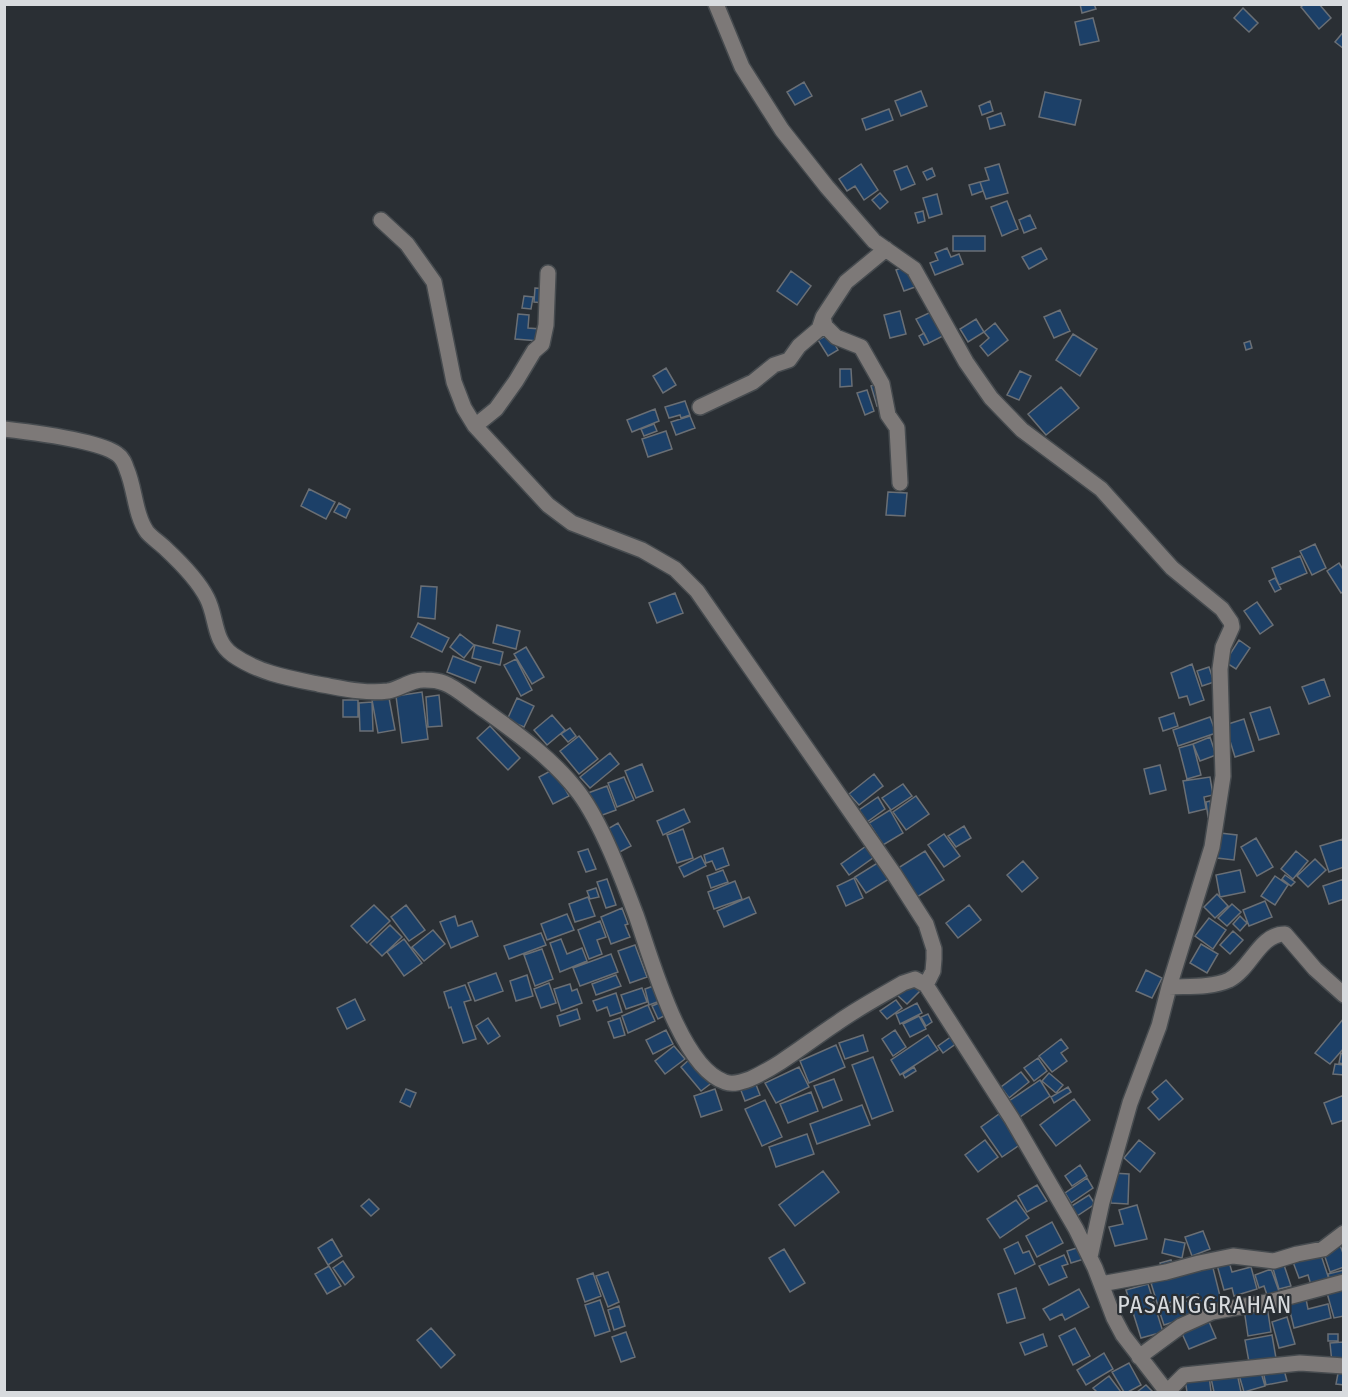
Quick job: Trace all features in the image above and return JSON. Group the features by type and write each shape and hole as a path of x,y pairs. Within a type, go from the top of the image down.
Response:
{"street":[{"path":"716,4 742,67 782,130 874,241 914,269 966,362 1006,416 1101,489 1172,568 1222,609 1231,622 1232,627 1223,647 1220,669 1223,776 1212,847 1159,1026 1130,1103 1102,1202 1090,1257"},
{"path":"381,220 407,244 434,282 454,382 464,408 475,426 549,505 572,523 642,550 675,569 697,591 894,874 926,924 934,949 933,971 926,985"},
{"path":"700,407 753,382 774,365 789,360 799,346 819,329 823,318 846,282 886,249"},
{"path":"475,426 496,409 534,351 542,344 546,325 548,273"},
{"path":"823,318 825,326 836,337 861,347 882,384 888,415 897,428 900,483"},
{"path":"4,429 47,434 103,448 120,457 131,479 143,526 202,589 212,609 213,621 219,638 229,653 248,665 273,675 349,691 390,691 422,679 444,683 498,720 566,778 591,811 634,912 659,984 687,1046 702,1065 716,1077 727,1083 739,1083 751,1078 787,1057 839,1021 903,983 915,979 926,985 1012,1119 1076,1229 1090,1257 1114,1318 1139,1357 1167,1392 1184,1375 1300,1362 1344,1366"},
{"path":"1169,987 1209,984 1231,979 1272,936 1285,934 1315,969 1344,995"},
{"path":"1101,1284 1233,1256 1274,1261 1323,1249 1344,1233"},
{"path":"1139,1357 1180,1326 1212,1312 1273,1301 1344,1282"}],"building":[{"path":"1080,4 1094,4 1096,9 1082,13"},
{"path":"1304,4 1319,4 1331,18 1319,29 1301,7"},
{"path":"1243,8 1258,23 1249,32 1234,18"},
{"path":"1093,18 1099,41 1080,45 1075,22"},
{"path":"1344,31 1344,49 1335,42"},
{"path":"804,82 812,96 795,105 787,92"},
{"path":"921,91 927,106 901,116 895,101"},
{"path":"1045,92 1081,100 1075,125 1039,117"},
{"path":"990,101 993,111 982,115 979,106"},
{"path":"889,109 893,120 866,130 862,119"},
{"path":"1001,113 1005,125 990,129 987,118"},
{"path":"861,164 878,190 864,200 855,186 847,191 839,179"},
{"path":"999,164 1008,193 986,199 980,182 989,180 985,168"},
{"path":"907,166 915,184 901,190 894,171"},
{"path":"932,168 935,176 927,180 923,172"},
{"path":"980,182 983,191 972,195 969,185"},
{"path":"880,193 888,202 880,209 872,200"},
{"path":"937,194 942,214 929,218 923,198"},
{"path":"1007,201 1018,229 1002,236 991,207"},
{"path":"923,211 925,221 918,223 915,213"},
{"path":"1030,215 1036,228 1024,233 1019,220"},
{"path":"953,236 985,236 985,251 953,251"},
{"path":"947,248 951,257 959,254 963,264 935,275 930,263 938,260 935,253"},
{"path":"1041,248 1047,259 1029,269 1022,257"},
{"path":"906,266 915,287 904,291 896,270"},
{"path":"791,271 811,286 797,305 777,291"},
{"path":"535,288 546,289 544,303 534,302"},
{"path":"524,296 533,297 531,309 522,308"},
{"path":"1060,310 1070,331 1054,338 1044,317"},
{"path":"900,311 906,334 890,338 884,315"},
{"path":"931,312 943,336 929,343 916,319"},
{"path":"518,314 529,315 528,328 541,329 539,341 515,339"},
{"path":"976,319 984,332 968,342 960,329"},
{"path":"995,323 1008,340 988,356 980,346 989,338 984,332"},
{"path":"924,333 929,343 924,345 919,336"},
{"path":"829,334 838,350 828,356 818,340"},
{"path":"1073,334 1097,349 1080,376 1056,360"},
{"path":"1250,341 1252,348 1246,350 1244,343"},
{"path":"666,368 676,385 663,393 653,376"},
{"path":"840,369 851,369 852,386 840,387"},
{"path":"1020,371 1031,376 1019,400 1007,395"},
{"path":"879,383 885,403 877,406 871,386"},
{"path":"1061,387 1079,408 1046,435 1028,414"},
{"path":"867,390 874,411 865,415 857,393"},
{"path":"685,401 690,415 669,418 665,407"},
{"path":"655,409 659,421 632,432 627,420"},
{"path":"690,416 695,428 676,435 671,422"},
{"path":"654,424 657,431 644,436 641,429"},
{"path":"666,431 672,449 648,457 642,439"},
{"path":"309,489 335,502 326,519 301,506"},
{"path":"888,492 907,493 905,516 886,515"},
{"path":"339,503 350,509 346,518 334,512"},
{"path":"1315,544 1326,568 1312,575 1300,551"},
{"path":"1300,556 1307,573 1279,585 1272,568"},
{"path":"1339,563 1344,571 1344,591 1341,593 1327,571"},
{"path":"1275,578 1281,589 1275,592 1269,581"},
{"path":"421,586 437,587 435,619 418,617"},
{"path":"675,593 683,613 657,623 649,603"},
{"path":"1257,602 1273,625 1260,634 1244,611"},
{"path":"418,623 449,638 442,652 411,637"},
{"path":"497,625 520,631 516,649 493,643"},
{"path":"460,634 474,645 464,658 450,647"},
{"path":"1239,640 1250,648 1236,669 1225,662"},
{"path":"475,645 503,652 500,665 472,658"},
{"path":"526,647 544,677 532,684 514,654"},
{"path":"453,656 481,667 475,683 447,672"},
{"path":"516,659 532,690 521,696 504,665"},
{"path":"1192,664 1204,700 1190,705 1187,696 1179,698 1171,673"},
{"path":"1209,667 1214,682 1202,686 1197,671"},
{"path":"1324,679 1330,696 1309,704 1302,687"},
{"path":"422,692 428,739 402,743 396,696"},
{"path":"439,695 442,726 428,727 426,697"},
{"path":"389,698 395,730 378,733 372,700"},
{"path":"517,698 534,706 524,727 507,720"},
{"path":"343,700 358,700 358,717 343,717"},
{"path":"372,702 373,731 360,731 359,703"},
{"path":"1270,707 1279,734 1259,740 1250,713"},
{"path":"1174,713 1178,726 1163,731 1159,718"},
{"path":"552,715 565,730 547,745 534,730"},
{"path":"1210,717 1216,733 1178,746 1173,730"},
{"path":"1244,719 1254,751 1235,757 1225,725"},
{"path":"490,726 520,758 508,770 477,738"},
{"path":"570,728 576,736 568,742 561,734"},
{"path":"579,736 598,759 579,774 560,751"},
{"path":"1210,737 1216,755 1200,761 1193,744"},
{"path":"1193,744 1201,775 1187,779 1179,748"},
{"path":"610,753 619,764 590,788 580,777"},
{"path":"642,764 653,791 636,798 625,771"},
{"path":"1160,765 1166,790 1150,794 1144,769"},
{"path":"554,769 569,796 553,804 539,777"},
{"path":"874,774 883,786 859,805 849,794"},
{"path":"624,777 634,800 617,807 608,783"},
{"path":"1210,777 1213,795 1204,797 1206,809 1189,813 1183,781"},
{"path":"903,784 912,796 891,810 882,798"},
{"path":"607,786 616,810 597,817 588,793"},
{"path":"916,796 929,814 906,830 893,812"},
{"path":"878,797 885,809 867,822 859,810"},
{"path":"1210,801 1212,816 1208,817 1206,802"},
{"path":"684,809 690,822 663,835 657,821"},
{"path":"890,810 903,833 883,845 869,823"},
{"path":"618,823 631,846 616,854 604,831"},
{"path":"964,826 971,838 956,847 948,836"},
{"path":"683,829 693,858 677,863 667,835"},
{"path":"1220,833 1237,835 1234,860 1217,858"},
{"path":"944,834 960,856 944,867 928,845"},
{"path":"1256,838 1273,867 1257,876 1241,847"},
{"path":"1343,839 1344,867 1329,872 1320,846"},
{"path":"869,844 877,855 849,875 841,864"},
{"path":"723,848 729,865 716,870 712,861 706,863 704,855"},
{"path":"588,849 596,869 586,872 578,852"},
{"path":"925,851 944,880 914,899 895,870"},
{"path":"1296,851 1308,861 1293,879 1281,869"},
{"path":"701,856 706,866 684,877 679,867"},
{"path":"1315,859 1326,870 1308,887 1297,876"},
{"path":"1023,861 1038,878 1022,892 1007,875"},
{"path":"879,862 889,879 866,893 855,877"},
{"path":"723,870 728,882 711,888 707,876"},
{"path":"1240,870 1245,892 1220,897 1216,875"},
{"path":"1285,875 1295,882 1291,886 1282,879"},
{"path":"1275,876 1288,885 1275,905 1261,896"},
{"path":"854,878 863,898 846,906 837,886"},
{"path":"607,879 616,905 606,908 597,882"},
{"path":"1344,879 1344,899 1329,904 1323,886"},
{"path":"735,881 742,899 714,909 708,892"},
{"path":"596,888 599,897 590,899 587,891"},
{"path":"1217,894 1228,906 1215,918 1204,907"},
{"path":"588,897 595,916 575,922 569,904"},
{"path":"749,897 756,913 724,927 717,911"},
{"path":"1265,901 1272,917 1249,926 1243,910"},
{"path":"1232,904 1241,912 1227,926 1218,918"},
{"path":"374,905 390,921 367,943 351,926"},
{"path":"406,905 425,930 409,941 391,917"},
{"path":"969,905 981,920 958,938 946,923"},
{"path":"622,908 630,937 611,944 601,917"},
{"path":"567,914 574,930 547,940 541,924"},
{"path":"455,916 458,926 472,921 478,936 451,948 440,922"},
{"path":"1240,916 1247,923 1240,931 1233,924"},
{"path":"1209,918 1226,930 1213,949 1195,936"},
{"path":"600,921 606,937 597,940 602,954 589,959 578,930"},
{"path":"390,925 402,937 382,956 370,944"},
{"path":"433,930 445,944 424,961 412,947"},
{"path":"1233,931 1243,940 1230,954 1220,945"},
{"path":"541,933 546,945 509,959 504,946"},
{"path":"404,939 422,963 404,976 387,952"},
{"path":"561,939 567,954 582,948 587,961 560,972 550,943"},
{"path":"1201,944 1218,954 1207,973 1190,963"},
{"path":"635,945 647,977 630,983 618,951"},
{"path":"542,949 553,979 535,986 524,955"},
{"path":"611,954 618,972 580,986 573,968"},
{"path":"1146,970 1162,978 1152,998 1136,991"},
{"path":"496,973 503,991 475,1001 468,983"},
{"path":"527,975 533,996 516,1001 510,981"},
{"path":"616,975 621,986 596,995 592,984"},
{"path":"911,981 921,990 907,1004 897,995"},
{"path":"549,983 556,1003 541,1008 534,989"},
{"path":"570,984 572,991 577,989 582,1003 561,1011 554,989"},
{"path":"465,985 471,1000 464,1002 476,1039 463,1043 444,992"},
{"path":"656,985 660,1001 649,1005 645,989"},
{"path":"642,988 647,1002 626,1009 621,995"},
{"path":"616,993 622,1012 610,1016 607,1007 597,1011 593,1001"},
{"path":"355,999 365,1020 347,1029 337,1008"},
{"path":"896,1000 902,1008 887,1019 880,1011"},
{"path":"659,1003 666,1015 658,1019 652,1006"},
{"path":"917,1003 922,1013 900,1024 896,1014"},
{"path":"648,1005 655,1021 628,1033 622,1016"},
{"path":"577,1009 580,1019 560,1026 557,1016"},
{"path":"928,1014 932,1022 926,1026 921,1017"},
{"path":"919,1016 926,1029 910,1037 903,1024"},
{"path":"488,1018 500,1036 488,1044 476,1026"},
{"path":"620,1018 625,1035 614,1038 608,1022"},
{"path":"1344,1018 1344,1048 1330,1064 1315,1053"},
{"path":"666,1030 673,1044 653,1054 646,1040"},
{"path":"895,1030 906,1047 893,1056 882,1039"},
{"path":"863,1035 868,1051 845,1059 839,1043"},
{"path":"928,1035 938,1050 900,1075 891,1060"},
{"path":"952,1036 957,1043 943,1053 938,1046"},
{"path":"1061,1039 1068,1048 1061,1053 1067,1061 1052,1072 1039,1056"},
{"path":"836,1045 845,1067 809,1083 800,1061"},
{"path":"674,1046 685,1059 665,1074 655,1061"},
{"path":"1341,1053 1344,1054 1344,1064 1339,1063"},
{"path":"692,1057 713,1082 701,1091 681,1067"},
{"path":"873,1057 893,1111 872,1119 852,1065"},
{"path":"1038,1058 1047,1071 1034,1081 1024,1068"},
{"path":"1335,1064 1344,1065 1344,1075 1333,1074"},
{"path":"799,1067 809,1087 776,1103 765,1083"},
{"path":"914,1067 916,1071 905,1078 903,1074"},
{"path":"1021,1072 1029,1082 1009,1098 1001,1087"},
{"path":"1049,1073 1063,1085 1056,1093 1042,1081"},
{"path":"834,1079 842,1100 823,1108 814,1086"},
{"path":"1040,1080 1050,1096 1020,1117 1009,1101"},
{"path":"1166,1080 1183,1099 1159,1120 1148,1108 1158,1099 1152,1092"},
{"path":"755,1082 760,1095 745,1101 740,1088"},
{"path":"1068,1087 1071,1092 1054,1103 1051,1097"},
{"path":"406,1089 416,1093 410,1107 400,1102"},
{"path":"715,1089 722,1110 701,1117 694,1096"},
{"path":"811,1092 818,1111 788,1123 780,1104"},
{"path":"1344,1095 1344,1120 1332,1124 1324,1103"},
{"path":"1074,1099 1090,1120 1056,1146 1040,1125"},
{"path":"765,1100 782,1137 762,1146 745,1109"},
{"path":"862,1105 870,1125 817,1144 810,1124"},
{"path":"999,1114 1021,1144 1002,1157 981,1127"},
{"path":"807,1134 814,1154 776,1167 769,1147"},
{"path":"985,1140 998,1157 978,1172 965,1155"},
{"path":"1139,1140 1155,1153 1140,1172 1124,1158"},
{"path":"1080,1165 1087,1176 1072,1186 1065,1176"},
{"path":"823,1171 839,1192 795,1226 779,1205"},
{"path":"1112,1173 1129,1174 1128,1204 1111,1203"},
{"path":"1087,1178 1093,1188 1071,1203 1065,1193"},
{"path":"1037,1185 1047,1201 1027,1212 1018,1196"},
{"path":"1089,1195 1095,1204 1077,1216 1070,1207"},
{"path":"369,1199 379,1209 371,1216 361,1206"},
{"path":"1016,1200 1029,1218 1000,1238 987,1219"},
{"path":"1137,1205 1147,1239 1115,1246 1109,1227 1123,1224 1119,1210"},
{"path":"1052,1222 1063,1243 1037,1257 1026,1236"},
{"path":"1203,1231 1210,1249 1192,1256 1185,1237"},
{"path":"332,1239 342,1256 328,1265 318,1248"},
{"path":"1165,1239 1185,1243 1182,1258 1162,1253"},
{"path":"1018,1242 1023,1253 1029,1251 1035,1264 1015,1274 1004,1249"},
{"path":"1340,1245 1344,1256 1344,1267 1330,1272 1323,1251"},
{"path":"1080,1247 1084,1259 1071,1263 1067,1251"},
{"path":"784,1249 805,1283 790,1292 769,1258"},
{"path":"1320,1252 1329,1279 1311,1285 1308,1275 1299,1278 1293,1262"},
{"path":"1064,1255 1068,1264 1062,1266 1067,1277 1049,1285 1039,1266"},
{"path":"1171,1260 1173,1266 1162,1270 1160,1263"},
{"path":"343,1261 354,1277 345,1285 333,1268"},
{"path":"1229,1262 1232,1272 1251,1267 1257,1289 1234,1296 1232,1288 1224,1290 1217,1265"},
{"path":"1283,1262 1291,1286 1279,1289 1272,1265"},
{"path":"1212,1264 1222,1304 1202,1309 1198,1294 1158,1306 1151,1283"},
{"path":"329,1266 341,1286 327,1294 315,1274"},
{"path":"1271,1269 1280,1294 1268,1298 1264,1286 1259,1288 1255,1275"},
{"path":"1344,1270 1344,1278 1330,1282 1328,1274"},
{"path":"608,1272 619,1302 608,1307 596,1276"},
{"path":"593,1273 601,1296 585,1302 577,1279"},
{"path":"1148,1284 1163,1332 1141,1338 1126,1290"},
{"path":"1016,1288 1025,1318 1007,1323 998,1294"},
{"path":"1344,1288 1344,1316 1334,1318 1327,1293"},
{"path":"1079,1289 1089,1307 1065,1320 1062,1314 1050,1320 1043,1309"},
{"path":"1194,1299 1199,1314 1164,1325 1159,1310"},
{"path":"1306,1299 1308,1309 1328,1304 1331,1318 1294,1328 1288,1303"},
{"path":"600,1300 610,1331 595,1336 585,1305"},
{"path":"619,1306 625,1326 614,1330 608,1310"},
{"path":"1267,1306 1271,1332 1248,1336 1244,1309"},
{"path":"1207,1317 1216,1338 1189,1349 1180,1329"},
{"path":"1287,1317 1295,1344 1279,1348 1272,1322"},
{"path":"431,1328 455,1355 441,1368 417,1340"},
{"path":"1075,1328 1090,1356 1073,1365 1059,1336"},
{"path":"626,1332 635,1357 621,1362 612,1337"},
{"path":"1043,1334 1047,1346 1025,1355 1020,1343"},
{"path":"1328,1334 1338,1334 1338,1341 1328,1341"},
{"path":"1272,1335 1276,1358 1249,1362 1245,1340"},
{"path":"1344,1342 1344,1362 1332,1363 1330,1343"},
{"path":"1104,1353 1113,1369 1086,1385 1077,1370"},
{"path":"1129,1363 1141,1385 1124,1392 1112,1372"},
{"path":"1283,1366 1287,1381 1266,1385 1263,1371"},
{"path":"1339,1368 1344,1369 1344,1385 1336,1384"},
{"path":"1260,1369 1265,1386 1244,1392 1239,1375"},
{"path":"1237,1373 1241,1392 1214,1392 1211,1378"},
{"path":"1209,1375 1211,1392 1187,1392 1185,1379"},
{"path":"1109,1376 1121,1392 1097,1392 1093,1388"},
{"path":"1146,1385 1153,1392 1137,1392"}],"district":[{"name":"PASANGGRAHAN","path":"1205,1305"}]}
